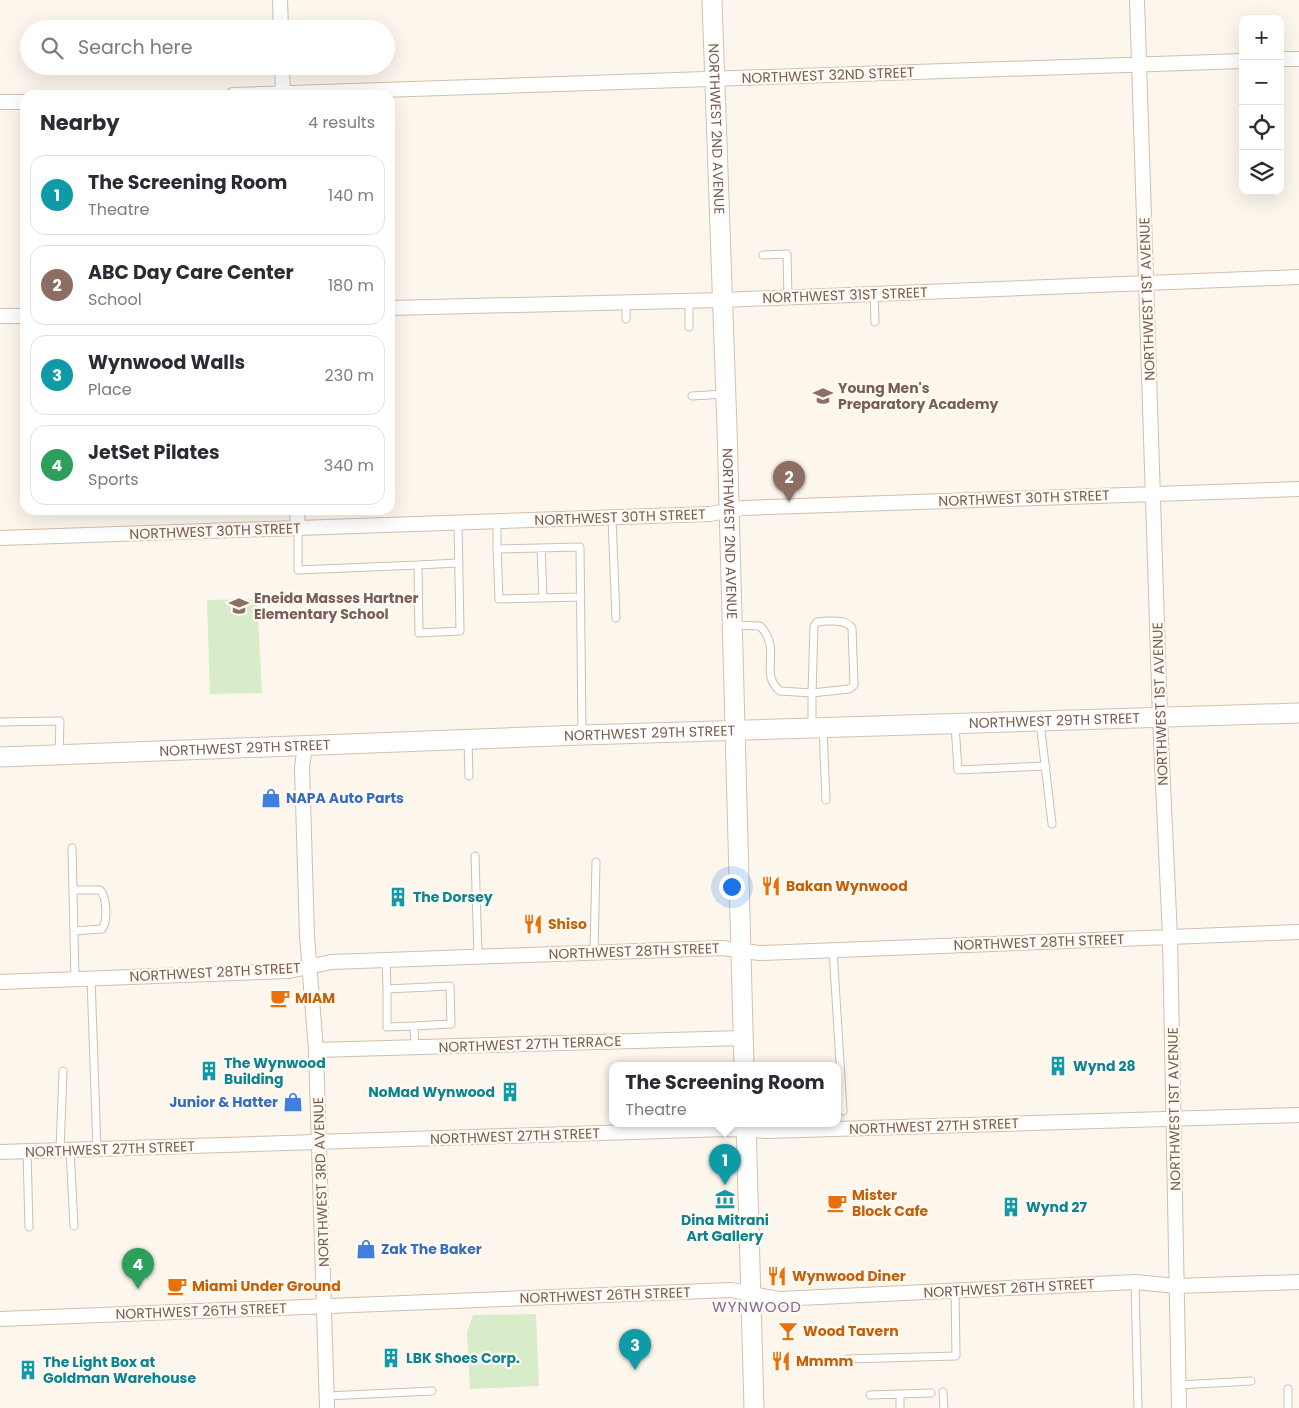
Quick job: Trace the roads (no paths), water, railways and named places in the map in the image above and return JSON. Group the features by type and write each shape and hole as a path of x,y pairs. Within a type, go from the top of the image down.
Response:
{"street":[{"path":"280,0 281,20"},
{"name":"NORTHWEST 2ND AVENUE","path":"712,0 735,730 739,951 744,1062"},
{"name":"NORTHWEST 1ST AVENUE","path":"1137,0 1160,718 1170,937 1179,1408"},
{"path":"1284,60 1299,59"},
{"name":"NORTHWEST 32ND STREET","path":"395,90 1239,61"},
{"path":"282,75 283,90"},
{"path":"0,102 20,102"},
{"name":"NORTHWEST 31ST STREET","path":"395,308 722,300 1299,277"},
{"path":"0,316 20,316"},
{"name":"NORTHWEST 30TH STREET","path":"0,538 612,518 710,514 743,508 1299,488"},
{"path":"297,515 298,529"},
{"name":"NORTHWEST 29TH STREET","path":"0,757 582,735 1299,713"},
{"name":"NORTHWEST 3RD AVENUE","path":"305,746 302,767 307,936 311,967 320,1142 327,1402"},
{"name":"NORTHWEST 28TH STREET","path":"0,982 289,971 331,962 478,955 722,948 759,953 1299,932"},
{"name":"NORTHWEST 27TH TERRACE","path":"316,1050 743,1038"},
{"name":"NORTHWEST 27TH STREET","path":"841,1125 1299,1115"},
{"path":"746,1127 754,1408"},
{"name":"NORTHWEST 27TH STREET","path":"0,1152 746,1127"},
{"name":"NORTHWEST 26TH STREET","path":"0,1319 731,1290 778,1299 1135,1282 1176,1286 1299,1282"}],"lane":[{"path":"763,255 787,254 788,297"},
{"path":"874,293 875,322"},
{"path":"689,301 689,327"},
{"path":"626,302 626,319"},
{"path":"692,396 725,394"},
{"path":"612,518 616,618"},
{"path":"497,522 499,599 581,597"},
{"path":"418,565 419,633 460,631 458,523"},
{"path":"298,529 298,570 458,563"},
{"path":"497,548 580,547 582,735"},
{"path":"541,548 543,598"},
{"path":"731,625 760,626 767,633 771,640 770,679 780,691 812,693 849,689 854,685 852,628 849,623 827,621 817,622 814,626 812,693 826,800"},
{"path":"0,722 60,721 59,755"},
{"path":"1040,722 1052,824"},
{"path":"955,724 958,770 1046,766"},
{"path":"468,740 469,776"},
{"path":"72,848 75,979"},
{"path":"475,856 478,955"},
{"path":"594,952 596,862"},
{"path":"73,890 100,890 105,897 105,922 102,929 74,931"},
{"path":"833,950 840,1062"},
{"path":"386,959 388,1027 452,1024 450,986 387,989"},
{"path":"91,978 97,1149"},
{"path":"414,1026 415,1048"},
{"path":"63,1071 65,1150 74,1226"},
{"path":"841,1079 843,1111"},
{"path":"27,1151 29,1227"},
{"path":"1135,1282 1138,1408"},
{"path":"847,1359 956,1356 955,1290"},
{"path":"1179,1385 1251,1381"},
{"path":"1288,1389 1288,1408"},
{"path":"327,1402 432,1391"},
{"path":"870,1395 931,1392"},
{"path":"943,1392 944,1408"},
{"path":"900,1394 900,1408"}],"place":[{"name":"Young Men's Preparatory Academy","path":"823,396"},
{"name":"ABC Day Care Center","path":"789,502"},
{"name":"Eneida Masses Hartner Elementary School","path":"239,606"},
{"name":"NAPA Auto Parts","path":"271,798"},
{"name":"Bakan Wynwood","path":"771,886"},
{"name":"The Dorsey","path":"398,897"},
{"name":"Shiso","path":"533,924"},
{"name":"MIAM","path":"280,998"},
{"name":"Wynd 28","path":"1058,1066"},
{"name":"The Wynwood Building","path":"209,1071"},
{"name":"NoMad Wynwood","path":"510,1092"},
{"name":"Junior & Hatter","path":"293,1102"},
{"name":"The Screening Room","path":"725,1185"},
{"name":"Dina Mitrani Art Gallery","path":"725,1199"},
{"name":"Mister Block Cafe","path":"837,1203"},
{"name":"Wynd 27","path":"1011,1207"},
{"name":"Zak The Baker","path":"366,1249"},
{"name":"Wynwood Diner","path":"777,1276"},
{"name":"Miami Under Ground","path":"177,1286"},
{"name":"JetSet Pilates","path":"138,1289"},
{"name":"Wood Tavern","path":"788,1331"},
{"name":"LBK Shoes Corp.","path":"391,1358"},
{"name":"Mmmm","path":"781,1361"},
{"name":"The Light Box at Goldman Warehouse","path":"28,1370"},
{"name":"Wynwood Walls","path":"635,1370"}],"district":[{"name":"WYNWOOD","path":"757,1306"}]}
